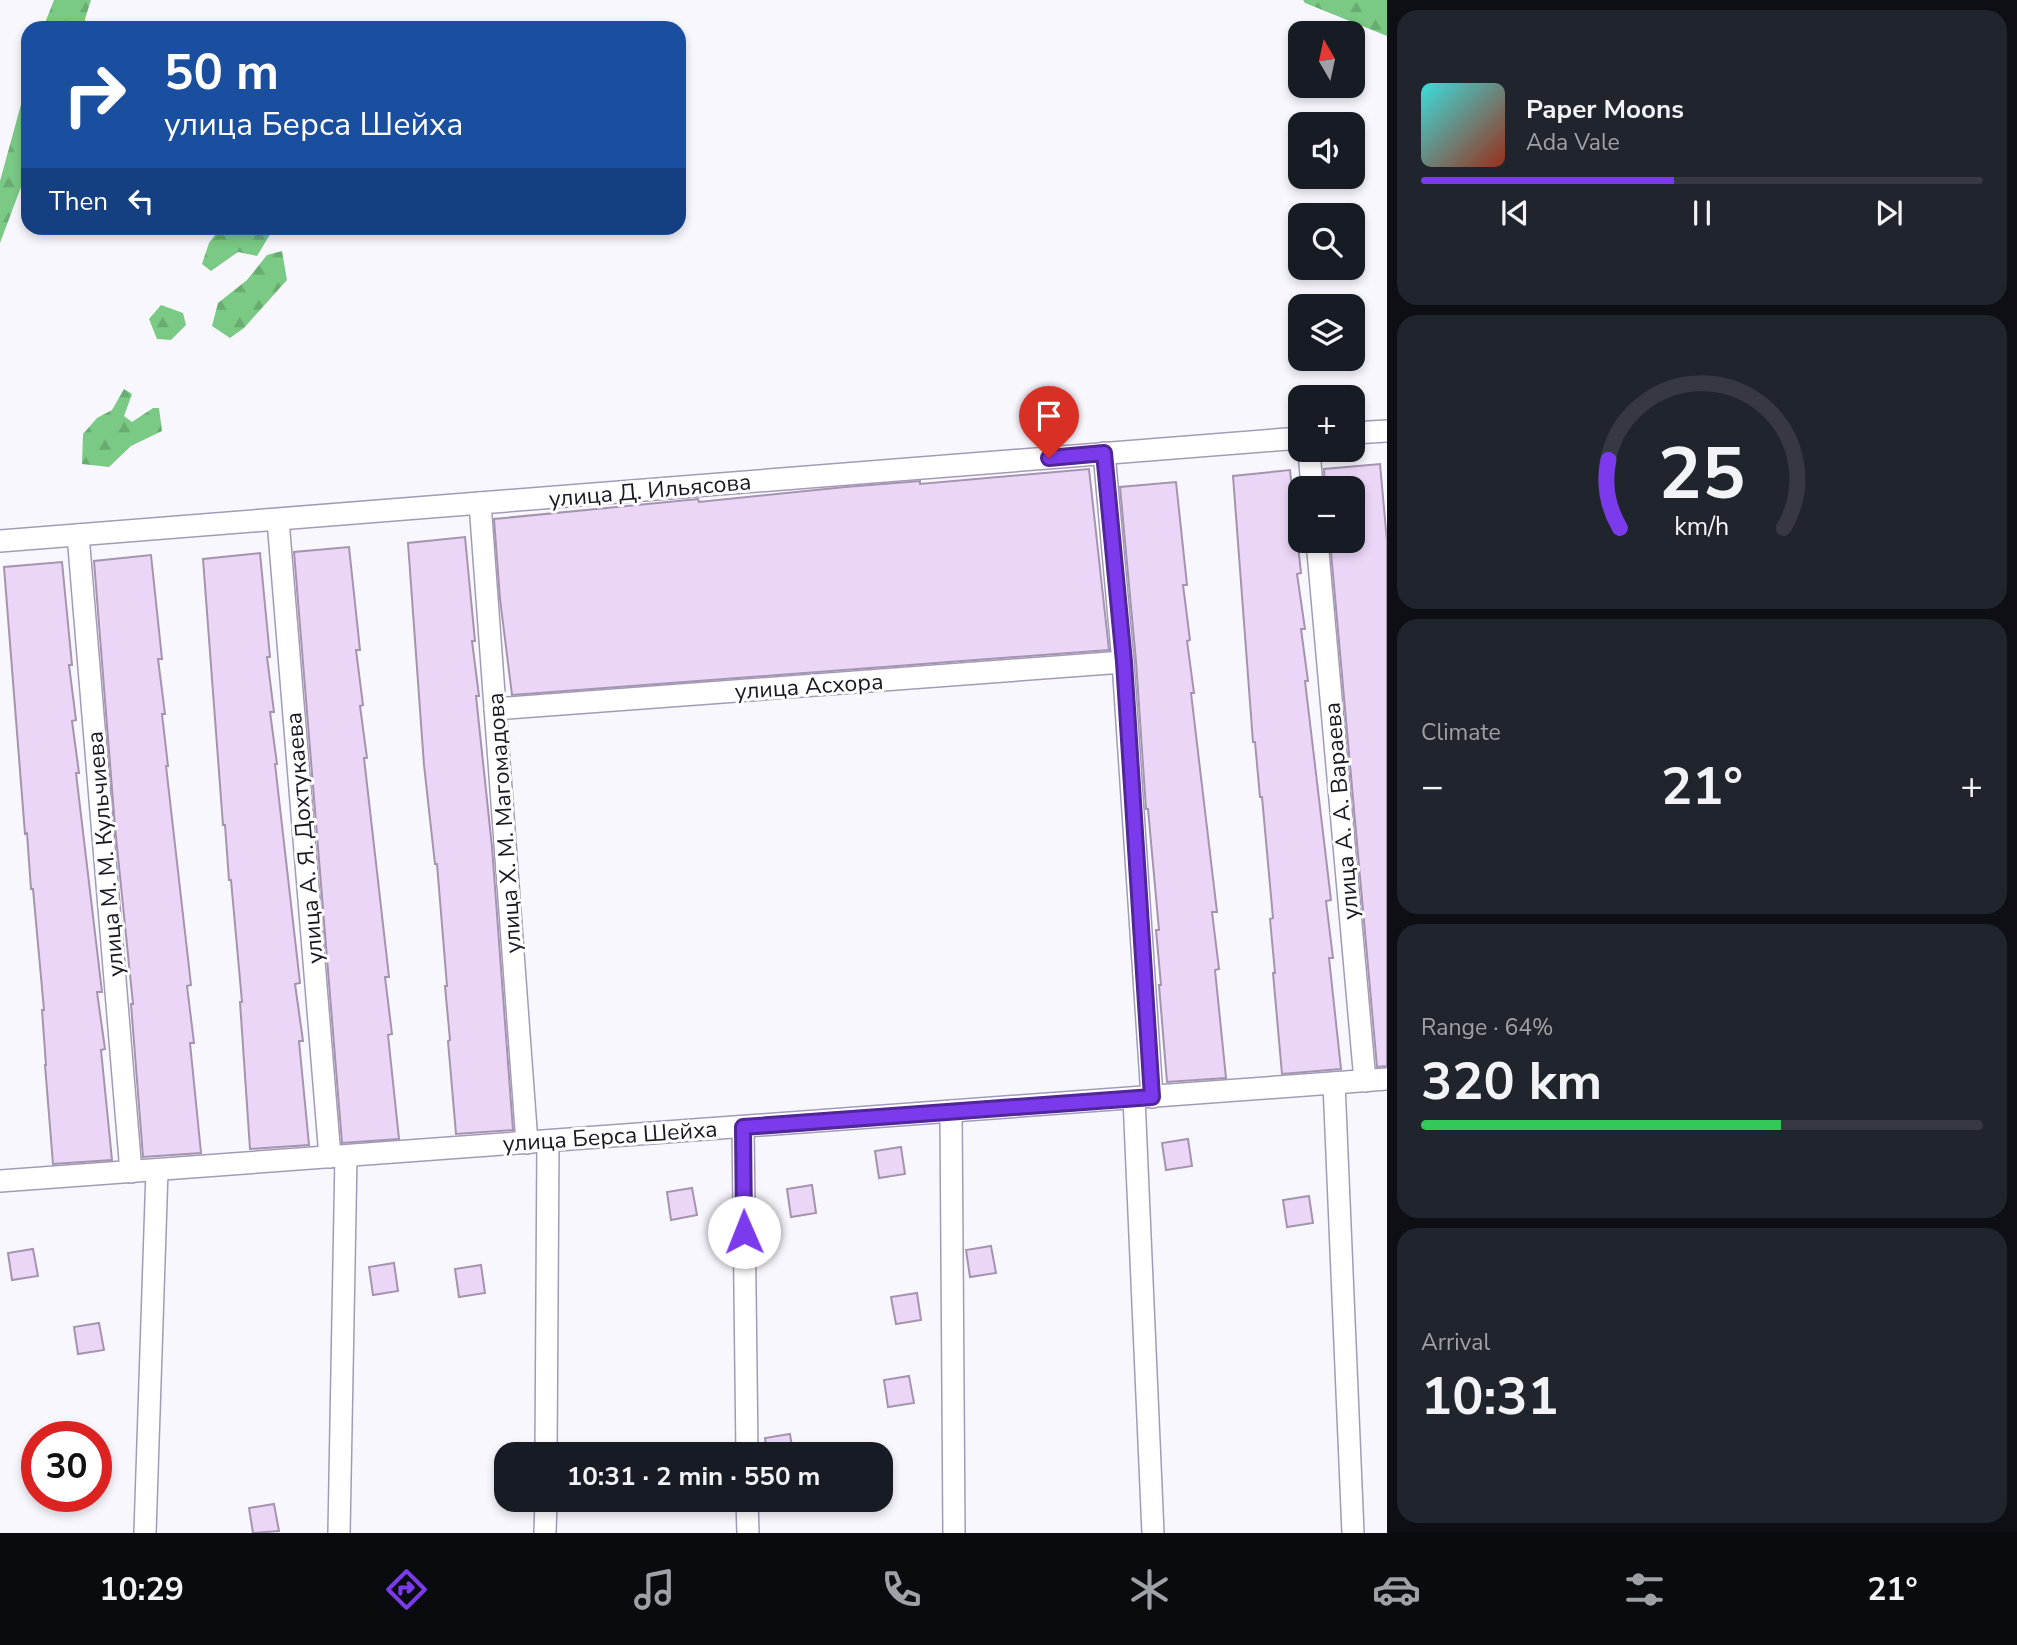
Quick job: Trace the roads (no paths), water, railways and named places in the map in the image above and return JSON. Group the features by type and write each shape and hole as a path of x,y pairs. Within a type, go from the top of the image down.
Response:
{"street":[{"path":"1365,432 1387,431"},
{"name":"улица Д. Ильясова","path":"0,541 1288,439"},
{"path":"1104,453 1124,662 1143,1098 1153,1533"},
{"name":"улица Х. М. Магомадова","path":"480,503 495,709 538,1142 546,1442"},
{"name":"улица А. Я. Дохтукаева","path":"278,520 338,1156 339,1533"},
{"name":"улица М. М. Кульчиева","path":"78,536 131,1172"},
{"name":"улица А. А. Вараева","path":"1318,553 1365,1081"},
{"name":"улица Асхора","path":"495,709 1124,662"},
{"name":"улица Берса Шейха","path":"0,1181 1387,1079"},
{"path":"1334,1083 1353,1533"},
{"path":"951,1111 954,1533"},
{"path":"743,1127 747,1442"},
{"path":"145,1533 157,1170"},
{"path":"545,1533 546,1512"},
{"path":"747,1512 747,1533"}]}
